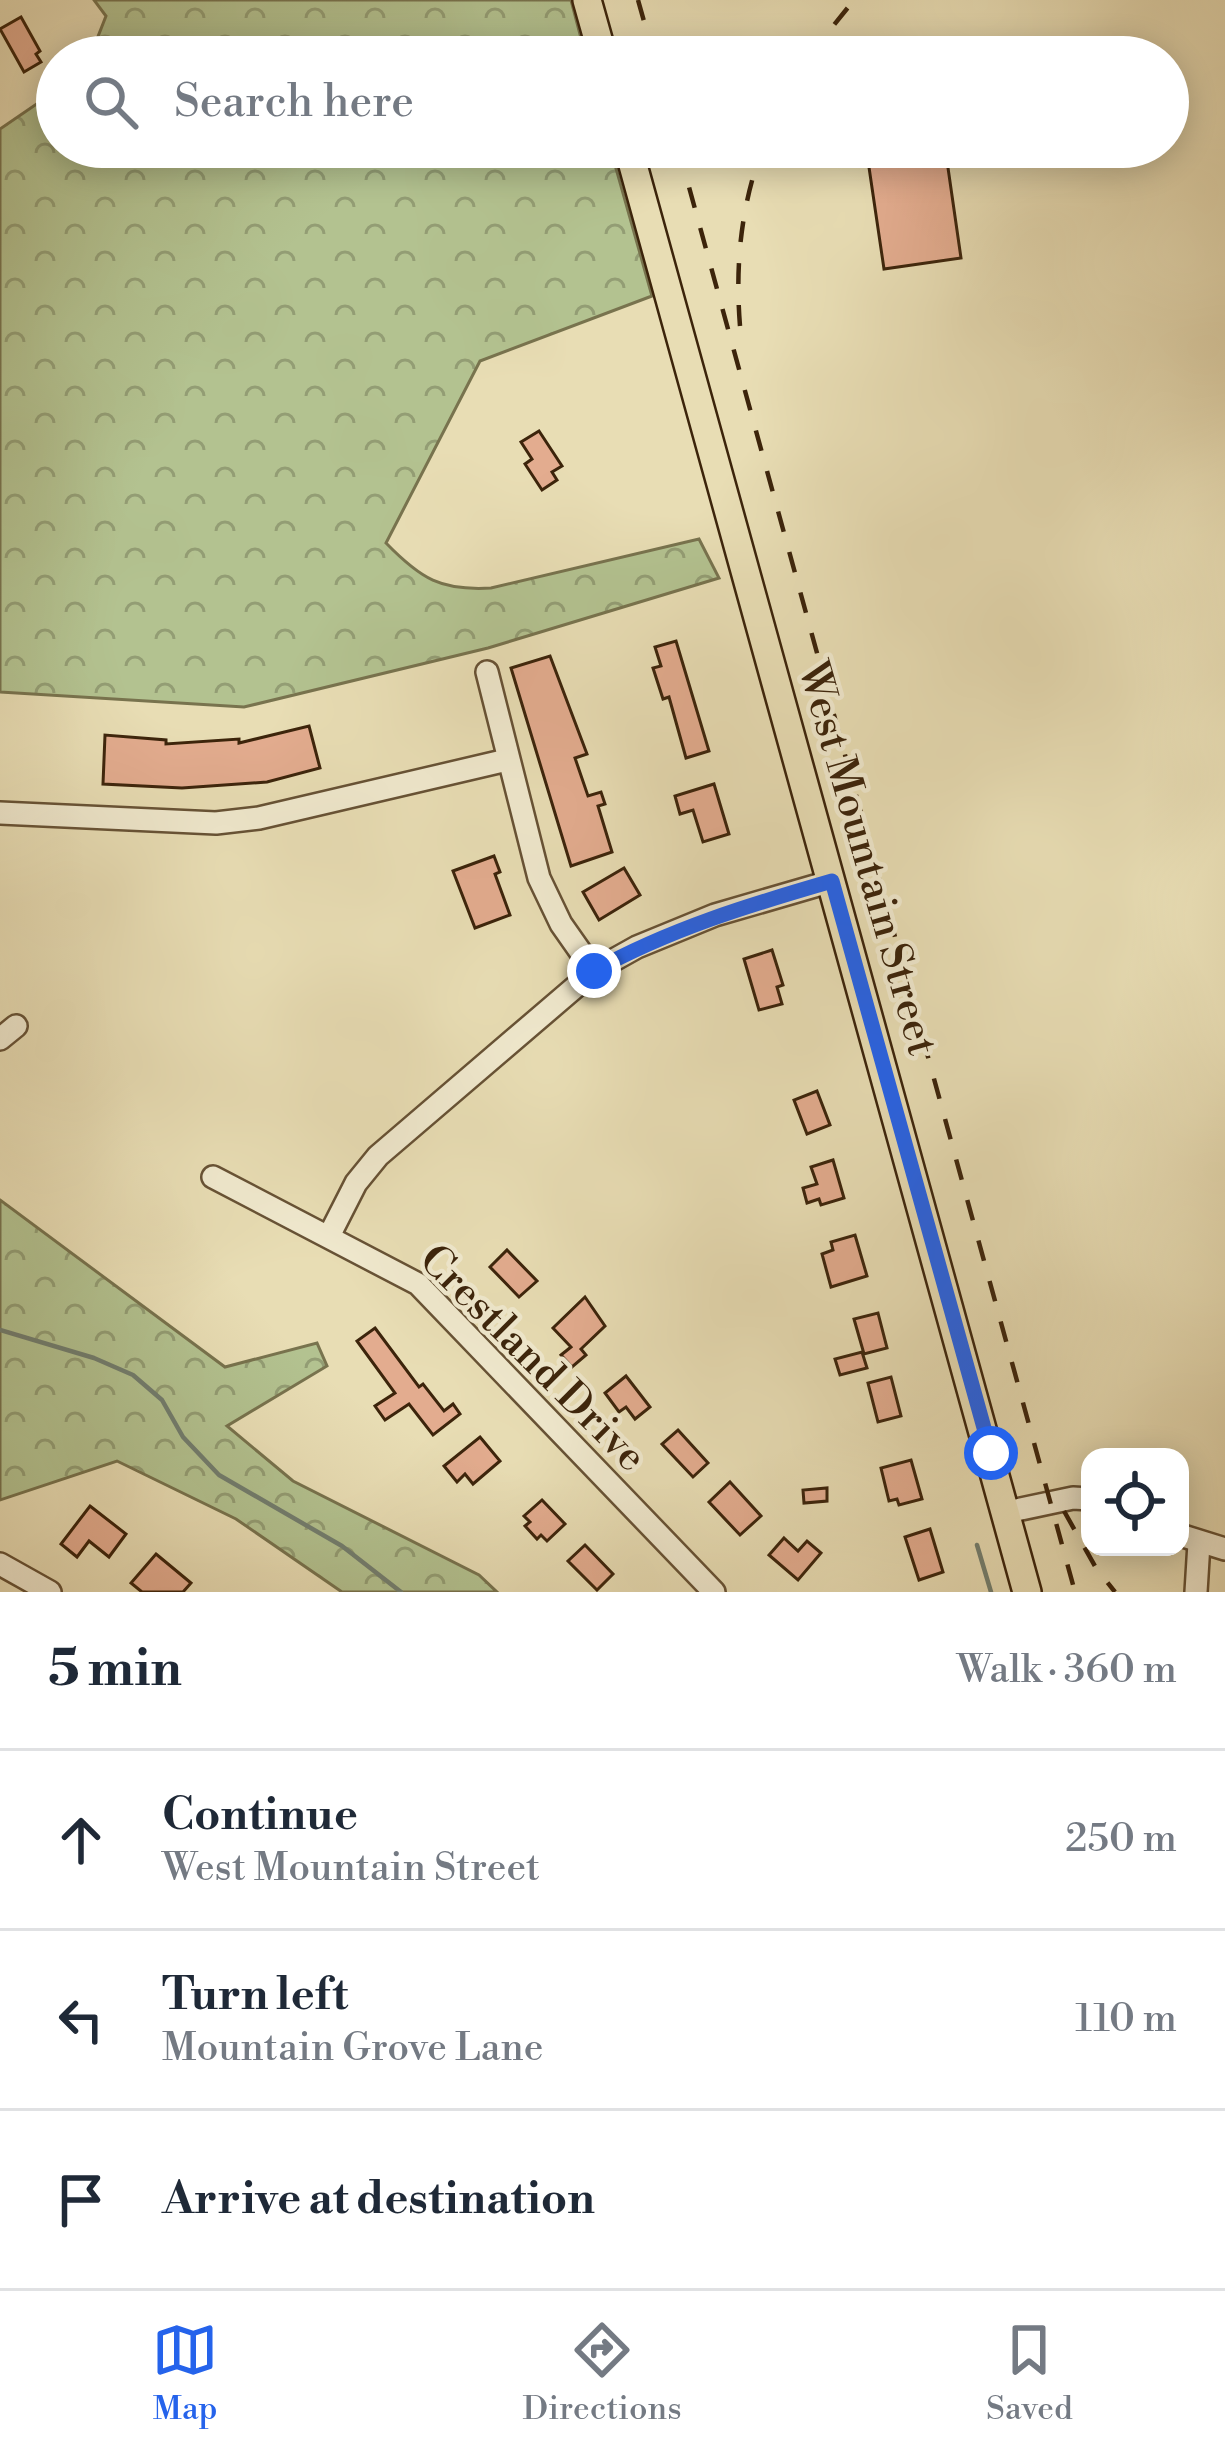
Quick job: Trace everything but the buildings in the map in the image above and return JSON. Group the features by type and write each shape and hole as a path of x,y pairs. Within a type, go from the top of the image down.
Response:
{"main road":[{"path":"587,0 597,36"},
{"name":"West Mountain Street","path":"634,168 1028,1592"}],"street":[{"path":"487,672 539,878 561,924 594,971"},
{"path":"0,813 216,823 259,818 507,760"},
{"path":"329,1236 356,1183 378,1156 594,971 637,947 715,915 832,881"},
{"name":"Crestland Drive","path":"213,1177 418,1285 714,1592"},
{"path":"1007,1512 1081,1498"},
{"path":"1196,1592 1189,1539 1225,1549"},
{"path":"0,1564 50,1592"}],"green space":[{"path":"94,0 571,0 580,36 98,36 106,16"},
{"path":"36,104 36,168 616,168 652,296 480,361 386,543 433,580 491,588 699,539 719,578 488,648 244,707 0,692 0,129"},
{"path":"0,1200 225,1367 317,1343 327,1366 227,1426 293,1481 479,1575 497,1592 342,1592 236,1519 117,1461 0,1500"}],"waterway":[{"path":"0,1330 94,1358 133,1375 162,1400 183,1437 219,1475 342,1546 401,1592"},
{"path":"977,1545 991,1592"}],"railway":[{"path":"638,0 648,36"},
{"path":"825,36 854,0"},
{"path":"684,168 1075,1592"},
{"path":"740,326 741,235 756,168"},
{"path":"1064,1511 1115,1592"}],"route":[{"path":"594,971 637,947 715,915 832,881 991,1453"}]}
